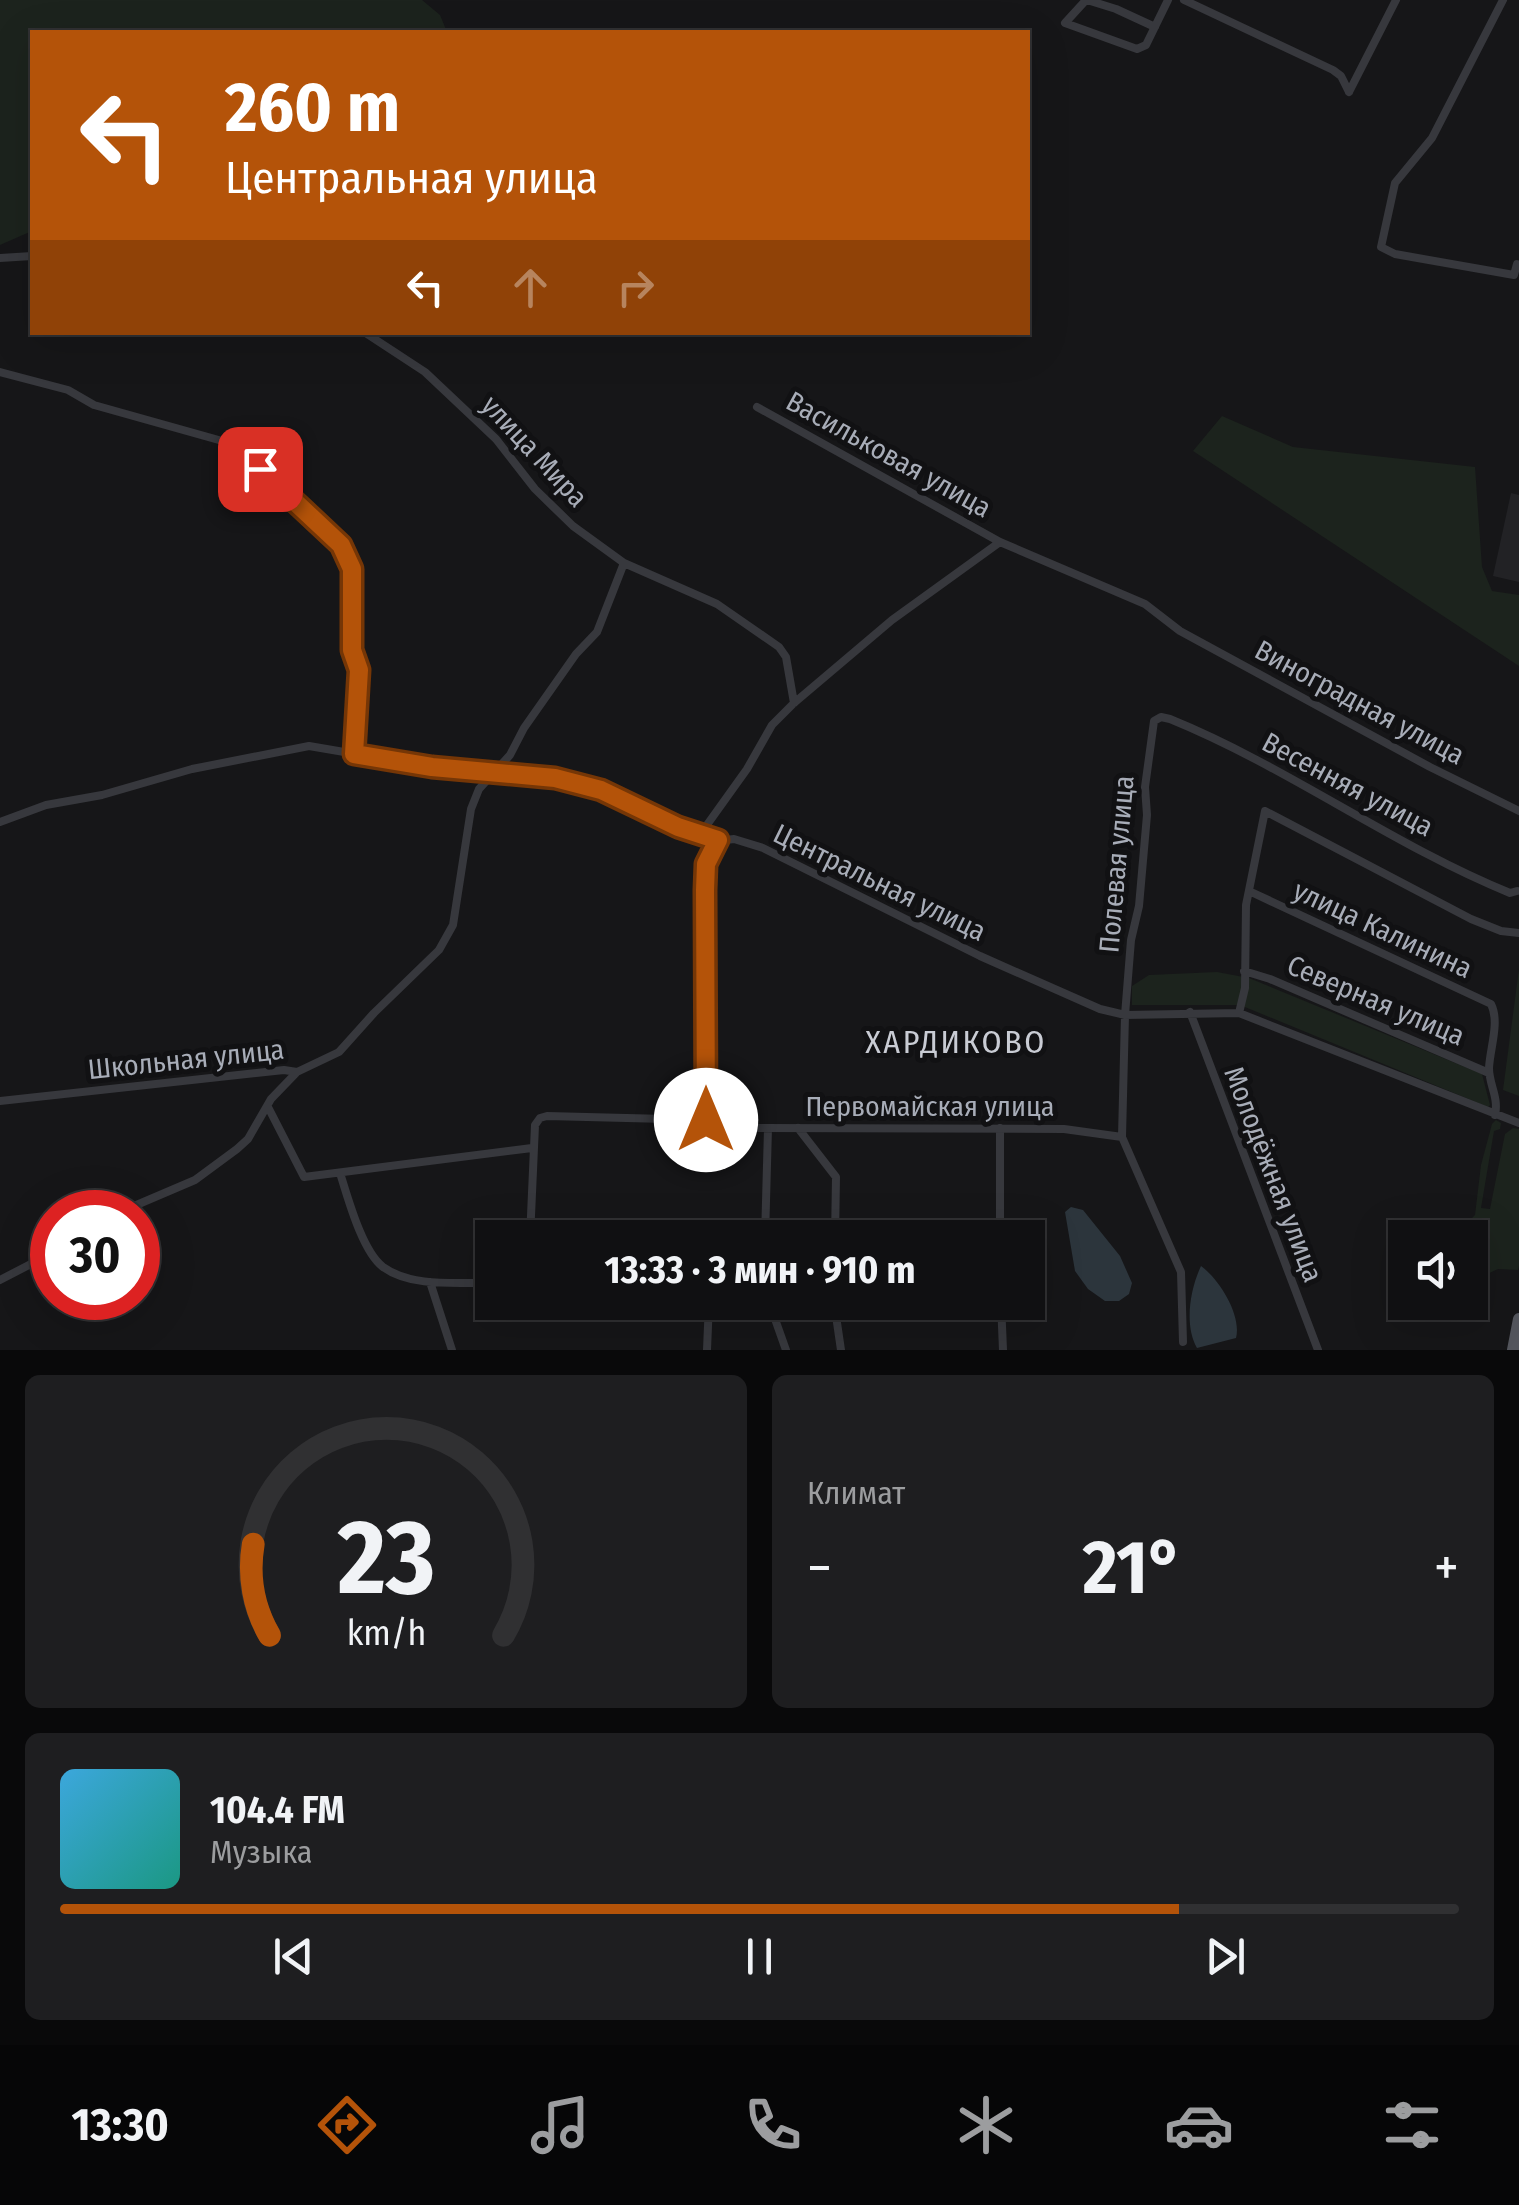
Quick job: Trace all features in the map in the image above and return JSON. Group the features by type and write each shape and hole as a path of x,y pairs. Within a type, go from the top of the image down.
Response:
{"main road":[{"path":"1513,1350 1519,1319"}],"street":[{"path":"1155,27 1086,0 1065,23 1137,48 1146,44 1155,27 1168,0"},
{"path":"1184,0 1333,70 1350,92 1396,0"},
{"path":"1503,0 1432,138 1395,183 1381,247 1395,254 1514,275 1516,264"},
{"path":"0,258 30,256"},
{"name":"улица Мира","path":"369,335 425,372 496,439 535,488 573,526 624,563 717,604 783,650 794,703"},
{"path":"0,372 68,390 94,405 232,444 341,545 352,569 352,650 359,670 354,754"},
{"name":"Васильковая улица","path":"757,406 1000,542 1145,604 1180,631"},
{"path":"699,836 772,724 892,620 1000,542"},
{"name":"Школьная улица","path":"0,1101 284,1070 297,1072 339,1052 440,950 453,926 471,809 479,789 510,755 524,728 576,654 597,632 624,563"},
{"name":"Виноградная улица","path":"1180,631 1519,811"},
{"name":"Весенняя улица","path":"1156,719 1170,719 1231,747 1510,893 1518,889"},
{"name":"Полевая улица","path":"1122,1136 1125,1014 1146,829 1145,786 1156,719"},
{"name":"Центральная улица","path":"0,822 46,806 102,795 192,769 308,746 432,767 555,778 601,790 699,836 734,839 763,848 980,956 1100,1009 1125,1014 1239,1014 1519,1123"},
{"path":"1239,1014 1245,988 1249,891 1265,810 1501,931 1519,933"},
{"path":"706,1120 706,864 718,840"},
{"name":"улица Калинина","path":"1249,891 1490,1004 1495,1018 1489,1072"},
{"name":"Северная улица","path":"1244,971 1489,1072"},
{"name":"Молодёжная улица","path":"1190,1012 1318,1350"},
{"path":"160,1195 195,1180 248,1139 268,1106 297,1072"},
{"path":"1489,1072 1498,1098 1495,1115"},
{"path":"268,1106 304,1176 532,1148 530,1220"},
{"name":"Первомайская улица","path":"532,1148 535,1125 547,1116 706,1120 730,1128 1000,1128 1122,1136"},
{"path":"765,1220 768,1128"},
{"path":"798,1128 836,1178 835,1220"},
{"path":"1000,1128 1000,1220"},
{"path":"1122,1136 1181,1272 1183,1342"},
{"path":"340,1174 367,1244 382,1266 430,1282 475,1283"},
{"path":"0,1280 30,1264"},
{"path":"430,1282 452,1350"},
{"path":"707,1348 708,1320"},
{"path":"775,1320 786,1350"},
{"path":"836,1320 841,1350"},
{"path":"1001,1320 1003,1350"}],"shaded area":[{"path":"0,0 422,0 440,15 446,30 30,30 30,232 0,245"},
{"path":"1222,416 1293,447 1475,467 1482,567 1492,591 1519,595 1519,666 1193,451"},
{"path":"1511,493 1519,495 1519,582 1493,576"},
{"path":"1519,969 1519,1096 1503,1090"},
{"path":"1217,972 1249,978 1482,1074 1490,1105 1240,1005 1132,1005 1132,986 1149,975"},
{"path":"1496,1120 1501,1123 1500,1129 1494,1131 1481,1208 1490,1209 1505,1134 1519,1129 1519,1266 1518,1270 1498,1269 1488,1274 1488,1220 1470,1220 1475,1215 1481,1165"},
{"path":"1071,1207 1083,1210 1120,1256 1132,1283 1129,1294 1119,1301 1105,1301 1088,1289 1075,1271 1065,1212"},
{"path":"1201,1266 1228,1298 1237,1329 1236,1338 1197,1348 1190,1307"}],"district":[{"name":"ХАРДИКОВО","path":"956,1042"}],"route":[{"path":"260,469 350,557 352,650 359,670 354,754 432,767 555,778 601,790 699,836 718,840 706,864 706,1120"}]}
